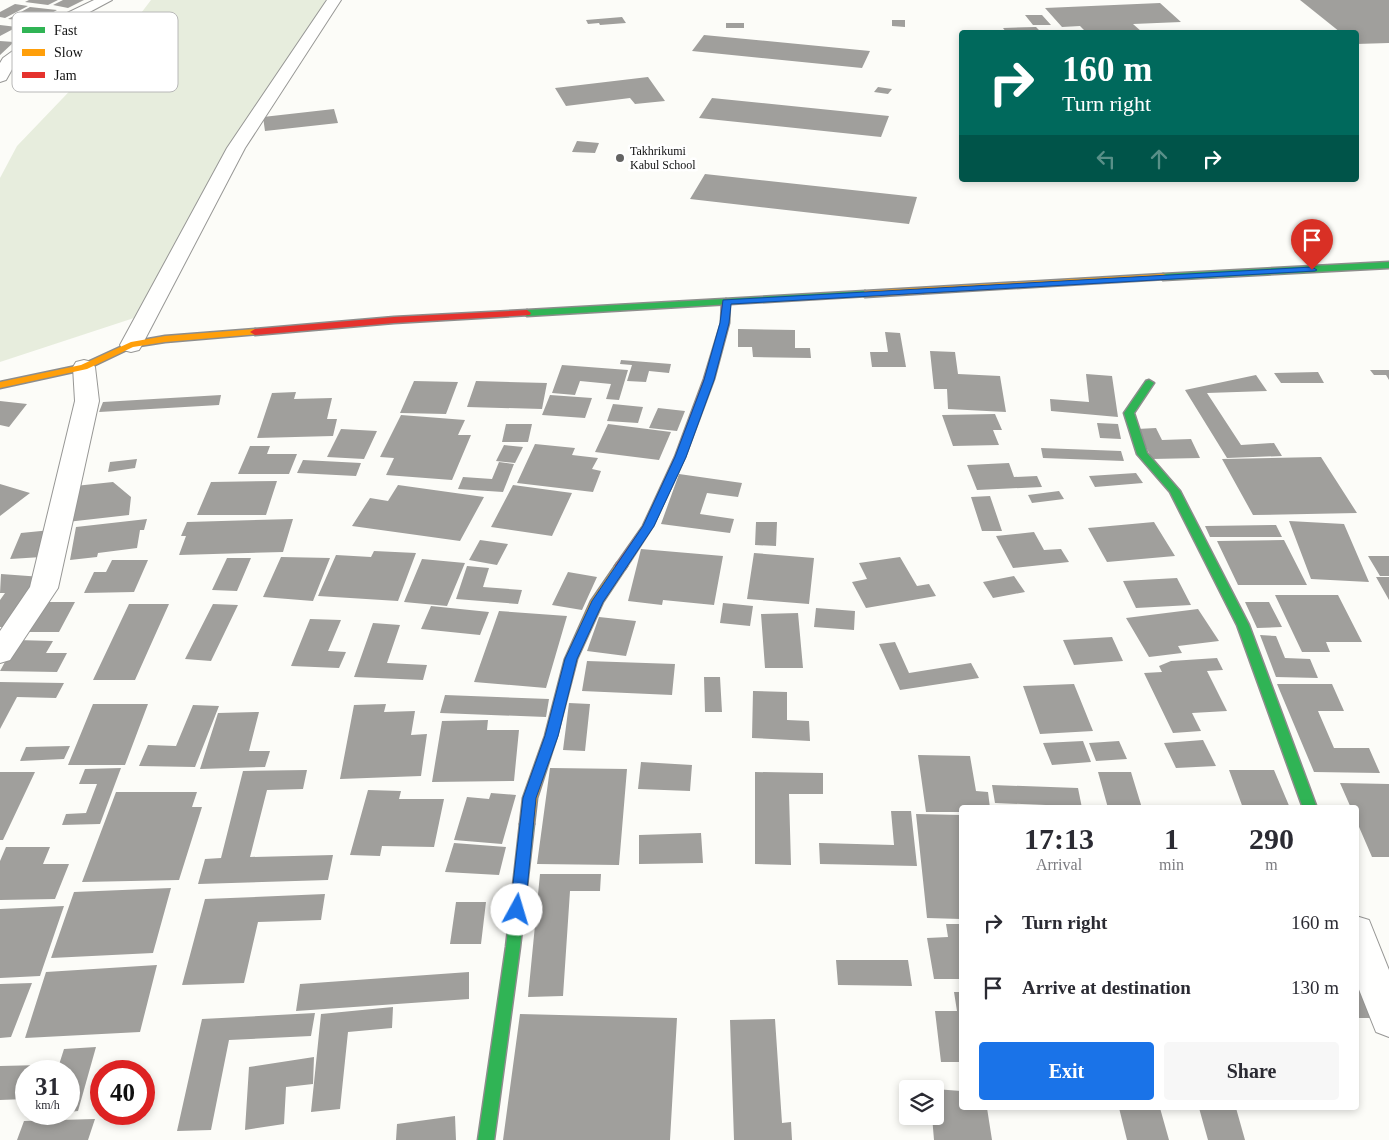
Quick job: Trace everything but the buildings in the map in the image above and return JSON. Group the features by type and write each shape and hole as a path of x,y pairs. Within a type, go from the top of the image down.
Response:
{"street":[{"path":"80,12 105,0"},
{"path":"130,345 236,148 334,0"},
{"path":"0,77 12,59"},
{"path":"0,385 84,367 130,345 165,339 394,320 1389,265"},
{"path":"486,1140 513,947 530,798 552,736 571,659 597,601 648,526 680,457 709,380 725,323 726,302"},
{"path":"0,653 44,588 87,401 84,367"},
{"path":"1150,383 1129,413 1142,454 1175,491 1243,625 1309,805"},
{"path":"1359,939 1389,1020"}],"green space":[{"path":"151,0 325,0 323,11 137,317 0,362 0,178 17,146 69,92 178,92 178,12 142,12"}],"traffic: fast":[{"path":"1163,277 1389,265"},
{"path":"527,313 865,294"},
{"path":"1149,383 1129,413 1142,454 1175,491 1243,625 1309,805"},
{"path":"486,1140 513,947 527,824"}],"traffic: slow":[{"path":"865,294 1163,277"},
{"path":"0,385 84,367 131,345 165,339 255,332"},
{"path":"527,824 530,798 551,736 571,659 597,601 621,566"}],"traffic: jam":[{"path":"621,566 648,526 680,457 709,379 725,323 726,302"},
{"path":"255,332 394,320 527,313"}],"place":[{"name":"Takhrikumi Kabul School","path":"620,158"}],"route":[{"path":"517,910 530,798 552,736 571,659 597,601 627,560 648,526 680,457 709,380 725,323 726,302 1312,270"}]}
